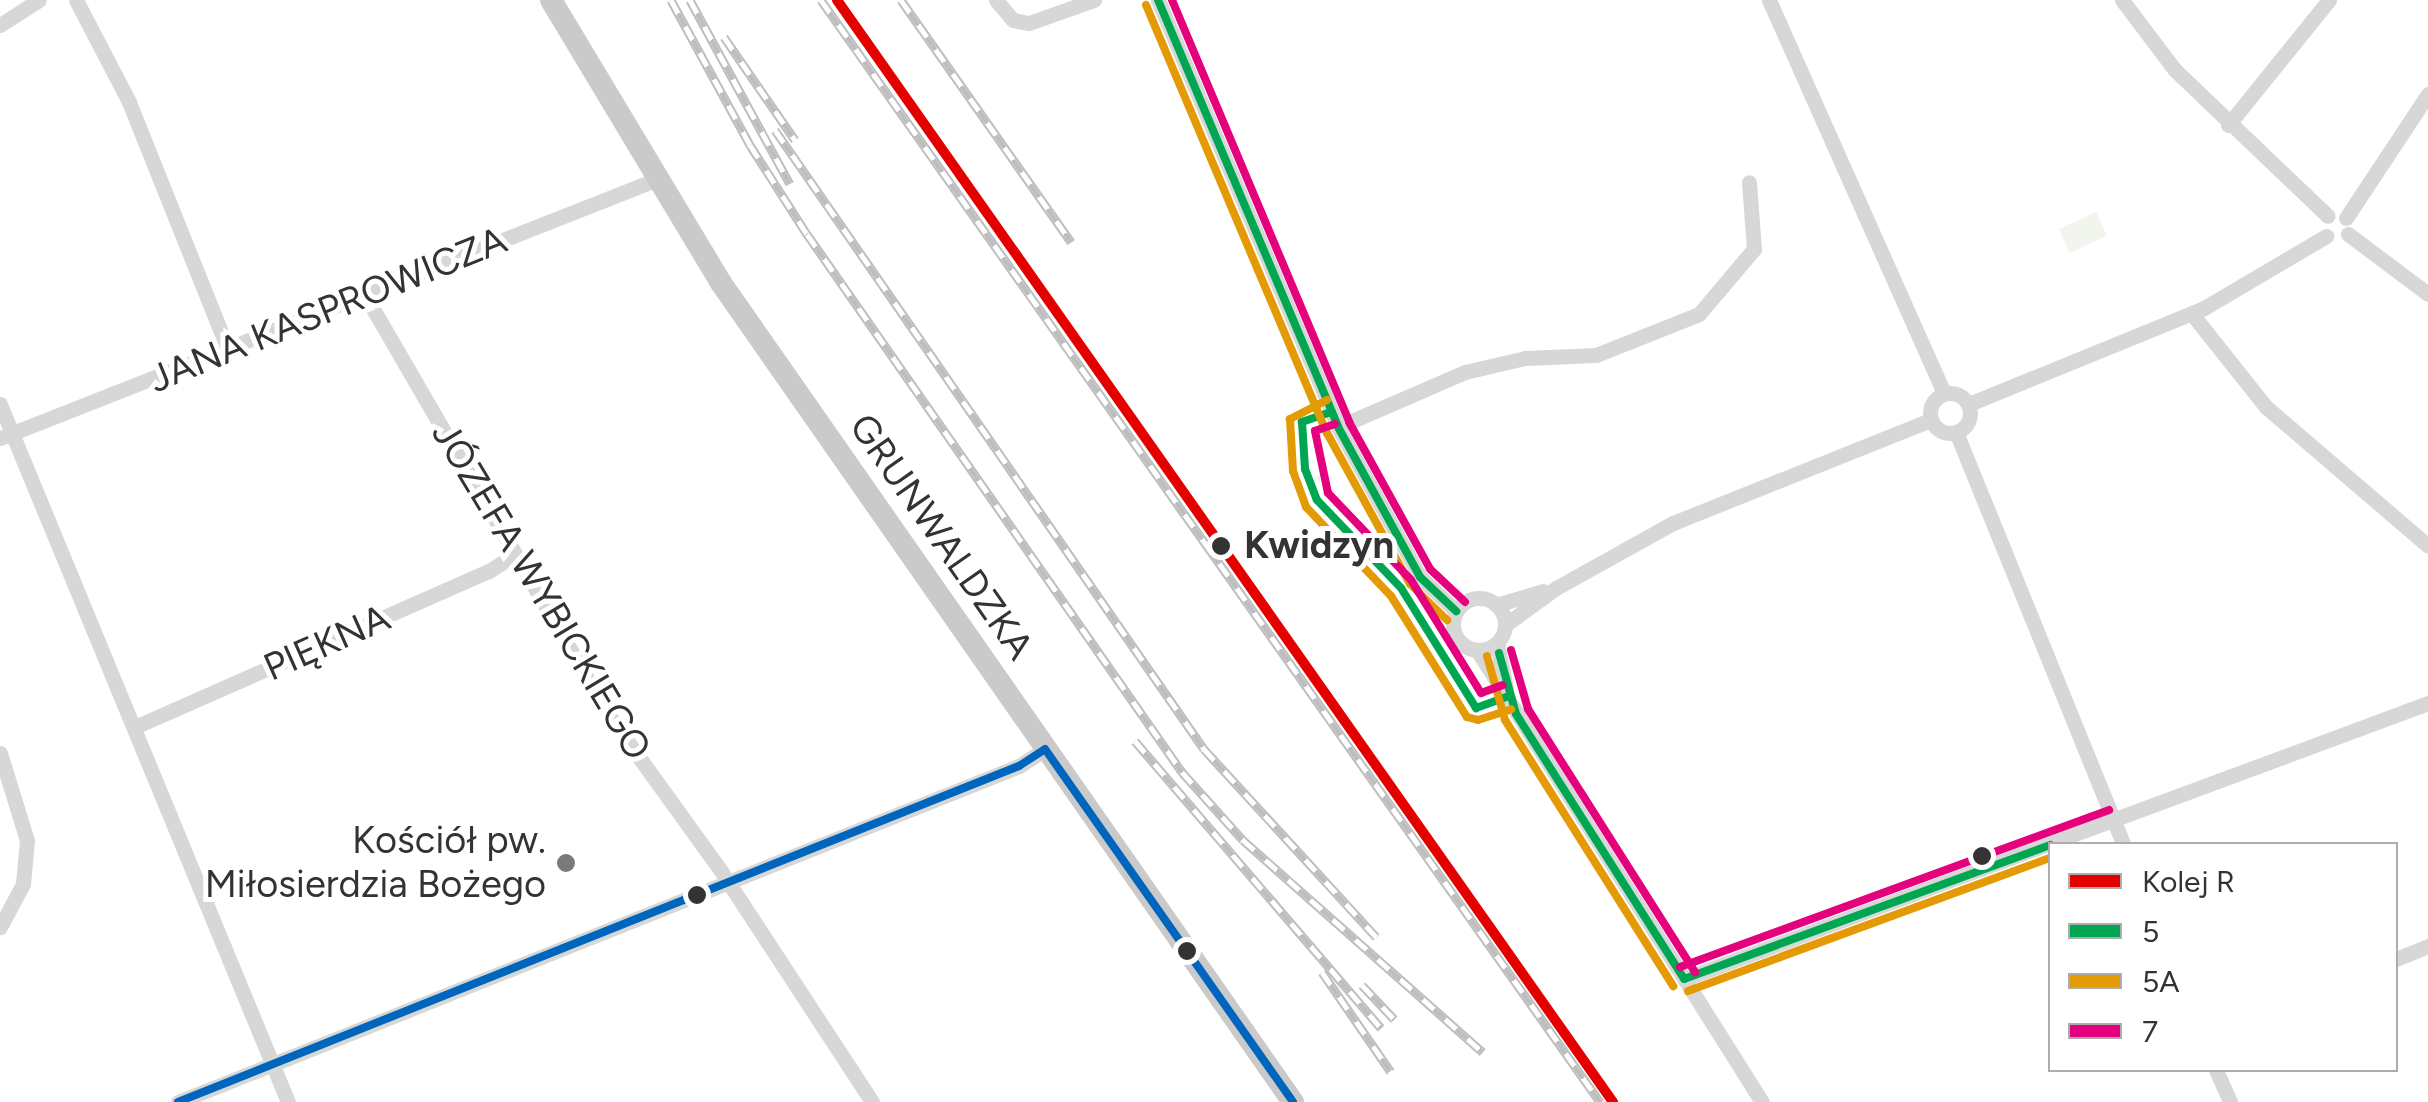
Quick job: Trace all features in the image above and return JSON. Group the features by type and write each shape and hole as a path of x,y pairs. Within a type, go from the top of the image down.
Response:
{"main road":[{"name":"GRUNWALDZKA","path":"551,0 655,180 1045,749 1293,1102"}],"street":[{"path":"0,25 38,0"},
{"path":"76,0 129,102 228,350"},
{"path":"996,0 1014,20 1030,23 1094,0"},
{"path":"1158,0 1338,427 1420,577 1456,611 1458,641 1477,650 1508,697 1762,1102"},
{"path":"1769,0 1944,393"},
{"path":"2122,0 2228,126 2328,216 2347,226 2428,294"},
{"path":"2228,126 2329,0"},
{"path":"1968,404 2192,314 2326,236 2338,240 2428,94"},
{"name":"JANA KASPROWICZA","path":"6,435 655,180"},
{"path":"1338,427 1465,372 1525,358 1596,356 1699,314 1754,249 1748,182"},
{"path":"2326,236 2328,216"},
{"name":"JÓZEFA WYBICKIEGO","path":"365,295 610,717 728,881 872,1102"},
{"path":"2192,314 2266,407 2428,546"},
{"path":"1944,393 1959,394 1968,404 1968,421 1956,432 1941,431 1931,420 1932,404 1944,393"},
{"path":"0,404 6,435 137,726 288,1102"},
{"path":"1508,697 1497,643 1505,624 1556,588 1705,508 1931,420"},
{"path":"1956,432 2122,842"},
{"name":"PIĘKNA","path":"137,726 489,572 514,554"},
{"path":"1456,611 1474,598 1496,604 1556,588"},
{"path":"1496,604 1505,624"},
{"path":"1477,650 1497,643"},
{"path":"2058,842 2428,703"},
{"path":"178,1102 1019,766 1045,749"},
{"path":"0,753 27,840 22,884 0,927"},
{"path":"1684,979 2048,846"},
{"path":"2398,959 2428,946"},
{"path":"2217,1072 2230,1102"}],"shaded area":[{"path":"2096,212 2107,236 2070,253 2059,229"}],"railway":[{"path":"671,0 750,145 807,234 1182,772 1243,840 1483,1052"},
{"path":"690,0 790,184"},
{"path":"821,0 1600,1102"},
{"path":"901,0 1071,242"},
{"path":"724,37 795,140"},
{"path":"775,130 1204,749 1376,937"},
{"path":"1135,741 1381,1028"},
{"path":"1322,972 1391,1072"},
{"path":"1362,985 1394,1019"}],"rail line":[{"name":"R","path":"837,0 1613,1102"}],"transit line":[{"name":"5","path":"1158,0 1338,427 1420,577 1456,611"},
{"name":"7","path":"1172,0 1349,422 1430,569 1465,602"},
{"name":"5A","path":"1146,5 1327,433 1410,584 1447,620"},
{"name":"5A","path":"1327,400 1290,419 1293,471 1306,507 1391,596 1467,717 1478,720 1511,709"},
{"name":"5","path":"1331,412 1302,422 1305,469 1317,500 1401,588 1476,708 1507,697"},
{"name":"7","path":"1335,424 1315,431 1328,493 1411,580 1481,693 1503,685"},
{"name":"7","path":"1511,650 1528,709 1695,972"},
{"name":"5","path":"1499,653 1516,714 1684,979"},
{"name":"5A","path":"1487,656 1505,720 1673,986"},
{"path":"1045,749 1293,1102"},
{"path":"178,1102 1019,766 1045,749"},
{"name":"7","path":"1680,967 2109,810"},
{"name":"5","path":"1684,979 2048,846"},
{"name":"5A","path":"1688,991 2048,859"}],"place":[{"name":"Kwidzyn","path":"1221,546"},
{"name":"Kościół pw. Miłosierdzia Bożego","path":"566,863"}]}
